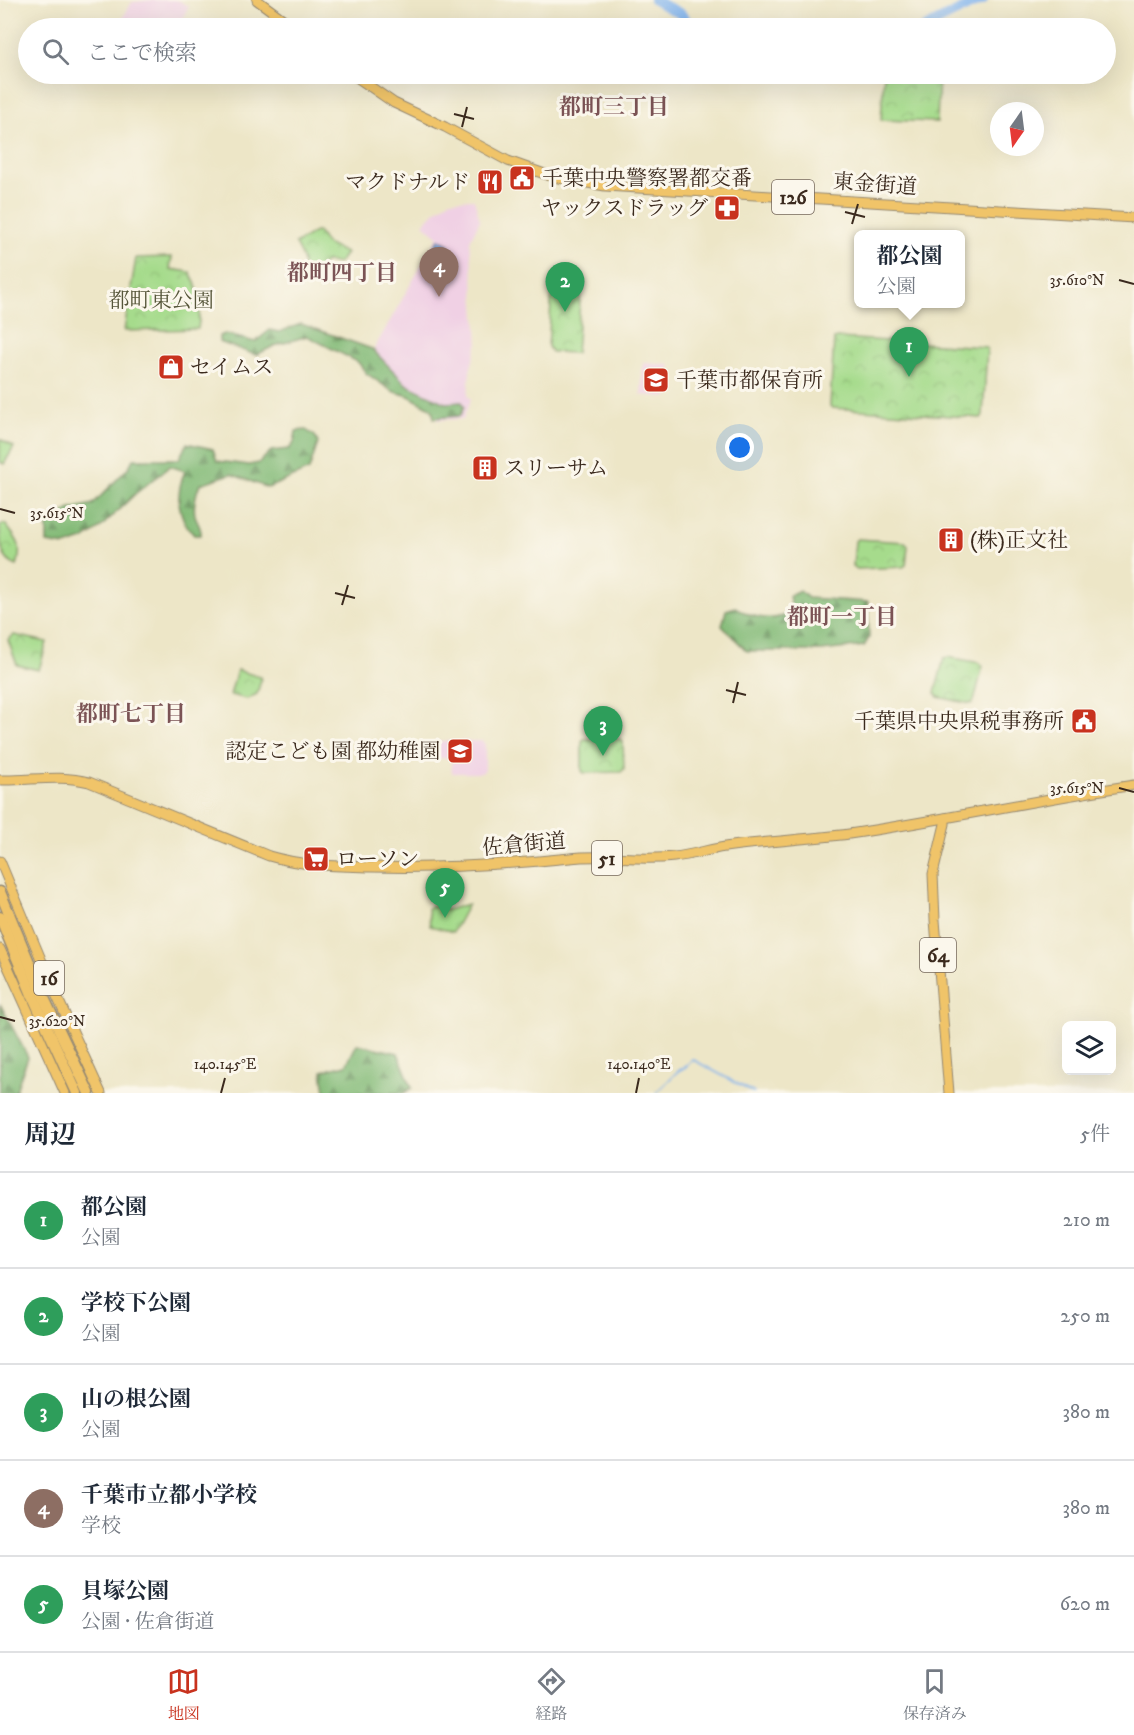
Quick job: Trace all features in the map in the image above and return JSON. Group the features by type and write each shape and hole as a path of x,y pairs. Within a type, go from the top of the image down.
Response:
{"highway":[{"path":"0,892 43,996 89,1093"},
{"path":"0,917 33,997 77,1093"}],"main road":[{"path":"257,0 281,18"},
{"name":"東金街道","path":"366,84 394,103 508,161 546,175 585,183 616,187 1134,218"},
{"name":"佐倉街道","path":"0,780 17,781 58,777 89,782 269,856 294,863 466,867 583,857 667,858 720,847 846,834 1134,785"},
{"name":"64","path":"945,818 933,874 950,1093"},
{"name":"16","path":"0,861 53,988 101,1093"},
{"name":"16","path":"0,949 65,1093"}],"shaded area":[{"path":"174,0 189,7 182,18 123,18 132,2"},
{"path":"474,199 480,220 470,241 478,342 470,371 468,396 471,399 463,419 437,420 435,402 397,379 374,349 438,236 423,224 435,211 451,200"},
{"name":"千葉市都保育所","path":"643,363 670,365 668,397 641,395"},
{"name":"認定こども園 都幼稚園","path":"434,741 482,741 485,744 485,769 482,773 452,773 451,758 435,758"}],"green space":[{"path":"883,84 939,84 937,122 881,120"},
{"path":"318,232 326,244 346,253 338,264 327,261 304,279 299,277 303,264 295,244"},
{"name":"都町東公園","path":"172,257 170,269 190,272 196,285 199,307 198,329 124,331 136,258"},
{"path":"557,272 582,274 576,353 552,352 548,347 553,276"},
{"path":"301,324 372,349 407,385 445,403 462,402 464,407 460,416 434,418 432,409 409,396 392,391 366,373 358,362 307,336 274,346 256,355 219,342 219,336 225,334 255,342 270,330 279,332"},
{"path":"834,339 986,347 983,415 981,418 832,408 830,406"},
{"path":"306,430 315,436 318,443 309,470 268,488 231,474 200,484 194,508 201,535 194,535 188,528 179,505 180,488 185,471 170,466 135,494 99,529 83,540 65,546 47,543 47,521 71,509 93,504 129,467 133,459 179,459 187,443 213,449 217,461 249,465 259,463 271,451 289,449 294,443 296,431"},
{"path":"0,439 14,447 4,464 0,462"},
{"path":"5,524 18,543 17,566 7,560 2,550 0,525"},
{"path":"857,539 905,542 908,545 906,565 857,569 853,566"},
{"path":"800,591 808,598 868,602 869,638 864,646 822,651 747,651 722,626 726,610 735,607 763,618 777,617 792,612 789,596"},
{"path":"14,635 47,642 39,670 17,665 8,640"},
{"path":"944,658 980,663 983,666 974,701 971,704 938,697 935,693"},
{"path":"237,670 260,677 257,694 247,699 230,695"},
{"path":"584,739 620,739 623,742 624,769 621,772 584,773 582,771 582,741"},
{"path":"468,904 453,932 430,926 428,908 431,906 447,910"},
{"path":"0,1004 28,1057 15,1093 0,1093"},
{"path":"357,1044 398,1053 412,1088 404,1093 328,1093 325,1091 322,1071 346,1065"}],"water":[{"path":"439,239 449,245 438,264 428,257"}],"waterway":[{"path":"654,0 684,18"},
{"path":"945,18 983,0"},
{"path":"656,1093 692,1059 754,1093"}],"place":[{"name":"千葉中央警察署都交番","path":"522,178"},
{"name":"マクドナルド","path":"490,182"},
{"name":"ヤックスドラッグ","path":"727,208"},
{"name":"千葉市立都小学校","path":"439,297"},
{"name":"学校下公園","path":"565,312"},
{"name":"セイムス","path":"171,367"},
{"name":"都公園","path":"909,377"},
{"name":"千葉市都保育所","path":"656,380"},
{"name":"スリーサム","path":"485,468"},
{"name":"(株)正文社","path":"951,540"},
{"name":"千葉県中央県税事務所","path":"1084,721"},
{"name":"認定こども園 都幼稚園","path":"460,751"},
{"name":"山の根公園","path":"603,756"},
{"name":"ローソン","path":"316,859"},
{"name":"貝塚公園","path":"445,918"}],"district":[{"name":"都町三丁目","path":"614,106"},
{"name":"都町四丁目","path":"342,272"},
{"name":"都町一丁目","path":"842,616"},
{"name":"都町七丁目","path":"131,713"}]}
